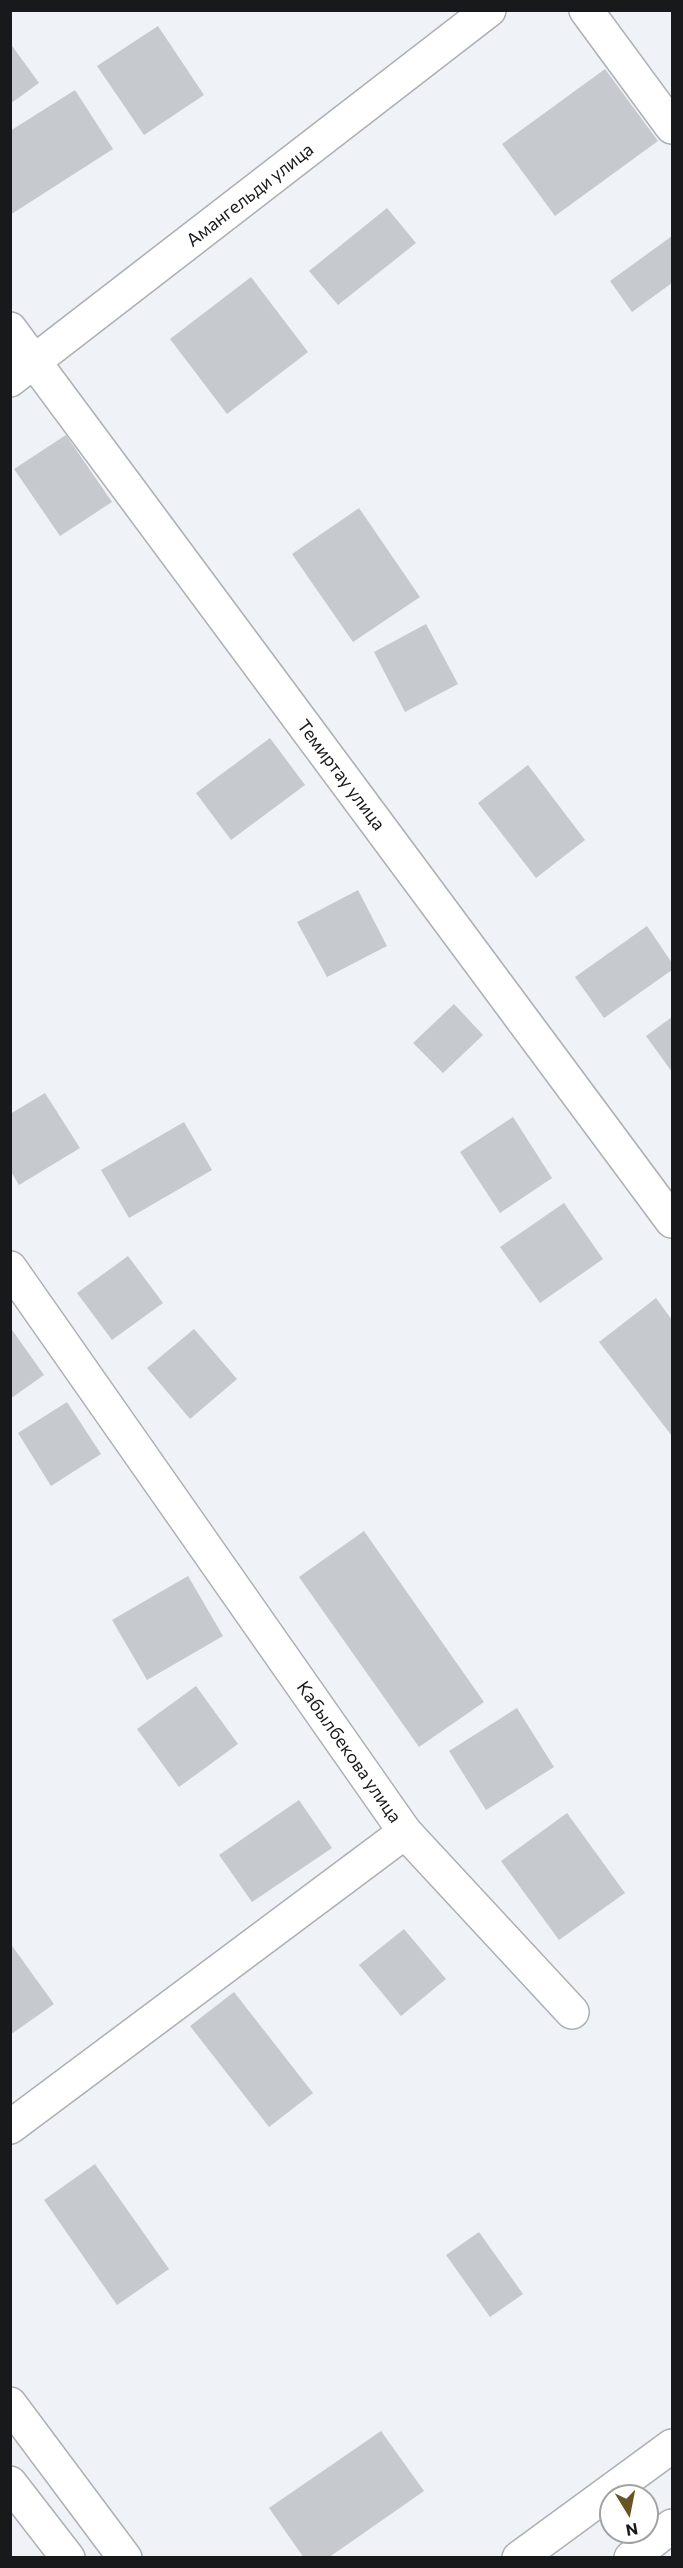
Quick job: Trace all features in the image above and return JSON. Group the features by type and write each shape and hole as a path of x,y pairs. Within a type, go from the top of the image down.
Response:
{"street":[{"name":"Амангельди улица","path":"22,371 489,10"},
{"path":"586,10 672,127"},
{"name":"Темиртау улица","path":"10,330 22,371 672,1221"},
{"name":"Кабылбекова улица","path":"10,1268 405,1832 10,2127"},
{"path":"405,1832 572,2012"},
{"path":"10,2404 125,2558"},
{"path":"519,2558 672,2446"},
{"path":"10,2483 68,2558"},
{"path":"631,2558 672,2526"}],"building":[{"path":"158,26 204,95 144,135 97,66"},
{"path":"10,43 39,83 10,104"},
{"path":"605,69 658,141 555,216 502,144"},
{"path":"75,90 113,149 10,215 10,131"},
{"path":"387,208 416,243 338,305 309,271"},
{"path":"672,236 672,283 632,312 610,281"},
{"path":"251,277 308,352 227,414 170,339"},
{"path":"66,435 112,502 60,536 14,469"},
{"path":"359,508 420,597 353,642 292,554"},
{"path":"426,624 458,684 405,712 374,652"},
{"path":"270,738 305,785 231,840 196,793"},
{"path":"528,765 585,840 536,878 478,803"},
{"path":"358,890 387,946 327,977 297,922"},
{"path":"647,926 672,963 672,970 604,1018 575,977"},
{"path":"454,1004 483,1035 443,1073 413,1043"},
{"path":"672,1017 672,1072 646,1036"},
{"path":"45,1093 80,1148 19,1185 10,1170 10,1114"},
{"path":"513,1117 552,1178 500,1213 460,1152"},
{"path":"184,1122 212,1170 129,1218 101,1170"},
{"path":"564,1203 603,1259 540,1303 500,1247"},
{"path":"128,1256 163,1303 112,1340 77,1293"},
{"path":"656,1298 672,1320 672,1436 599,1342"},
{"path":"10,1327 44,1375 10,1399"},
{"path":"194,1329 237,1379 190,1419 147,1368"},
{"path":"67,1402 101,1454 51,1486 18,1433"},
{"path":"364,1531 484,1702 419,1747 299,1577"},
{"path":"188,1576 223,1636 147,1680 112,1620"},
{"path":"196,1686 238,1744 179,1787 137,1729"},
{"path":"517,1708 554,1767 486,1810 449,1751"},
{"path":"299,1800 332,1848 252,1902 219,1855"},
{"path":"567,1813 625,1893 559,1940 501,1861"},
{"path":"404,1929 446,1979 401,2016 359,1965"},
{"path":"10,1943 54,2004 10,2035"},
{"path":"234,1992 313,2093 269,2127 190,2026"},
{"path":"95,2164 169,2269 117,2305 44,2200"},
{"path":"479,2232 523,2294 490,2317 446,2255"},
{"path":"381,2431 424,2491 328,2558 304,2558 269,2508"}]}
